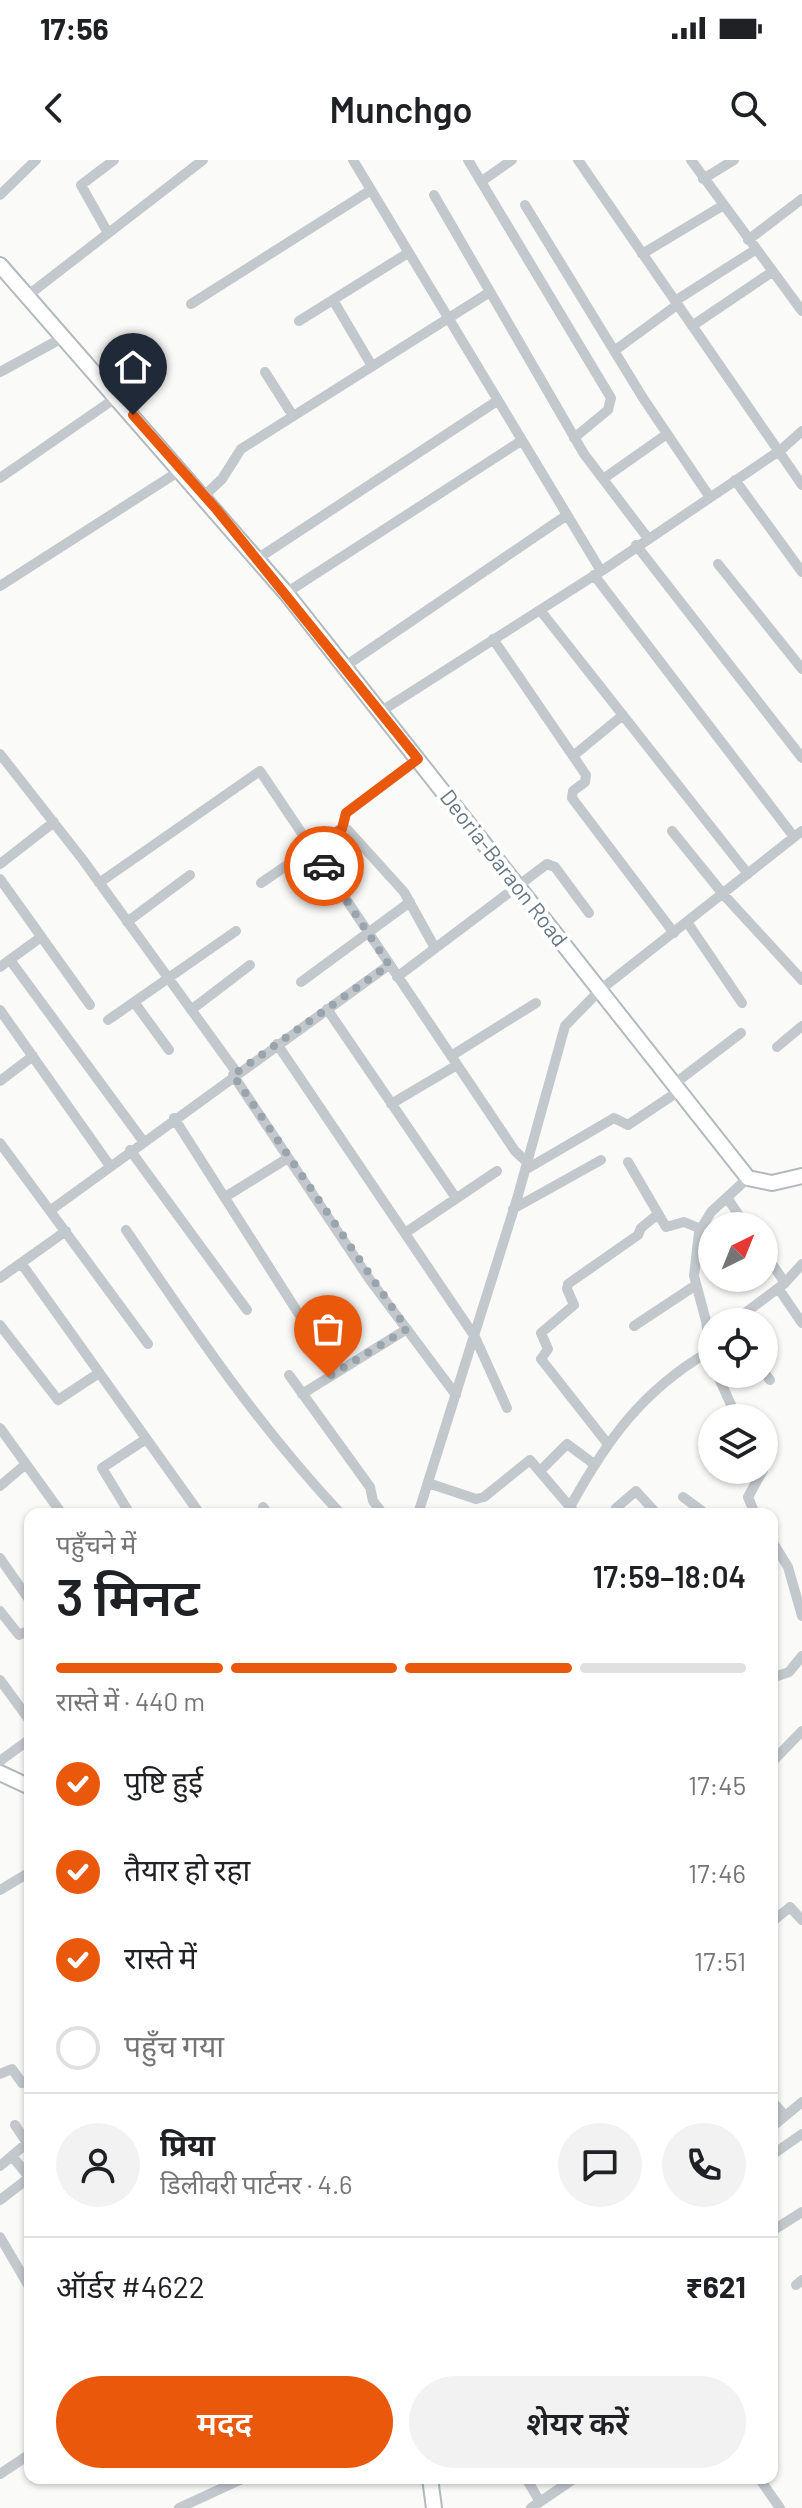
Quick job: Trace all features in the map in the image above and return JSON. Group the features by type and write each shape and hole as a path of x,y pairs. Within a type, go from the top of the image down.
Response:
{"street":[{"path":"0,195 36,160"},
{"path":"108,233 81,185 114,160"},
{"path":"27,296 203,160"},
{"path":"353,160 567,515 598,573 798,834 600,990 565,1026 475,1337 420,1508"},
{"path":"468,160 611,398 612,404 604,414 574,438"},
{"path":"482,181 512,160"},
{"path":"578,160 802,485"},
{"path":"691,160 802,311"},
{"path":"703,179 734,160"},
{"path":"191,304 371,190"},
{"path":"434,195 574,438 647,537"},
{"path":"748,240 802,199"},
{"path":"525,205 614,351 709,496"},
{"path":"642,254 722,206"},
{"path":"614,351 676,303 755,250"},
{"path":"299,321 408,253"},
{"name":"Deoria-Baraon Road","path":"0,265 286,593 748,1178"},
{"path":"692,326 772,272"},
{"path":"204,496 227,473 241,449 490,292"},
{"path":"333,300 372,366"},
{"path":"0,372 64,337"},
{"path":"265,372 293,416"},
{"path":"0,478 117,397"},
{"path":"257,559 497,401"},
{"path":"380,712 598,573 778,451 802,431"},
{"path":"603,479 667,434"},
{"path":"286,593 521,441"},
{"path":"0,586 181,470"},
{"path":"735,480 802,572"},
{"path":"344,667 567,515"},
{"path":"636,545 802,758"},
{"path":"718,564 802,669"},
{"path":"540,610 748,874"},
{"path":"493,639 587,778 573,791 572,798 674,933"},
{"path":"573,756 623,715"},
{"path":"0,754 54,822 191,1010 288,1158 456,1395"},
{"path":"261,883 342,829 346,813 418,759"},
{"path":"99,883 260,771 526,1166"},
{"path":"0,864 54,822"},
{"path":"342,829 356,838 410,902 435,948"},
{"path":"672,831 723,894 802,980"},
{"path":"397,977 517,885 552,864 589,913"},
{"path":"127,922 190,875"},
{"path":"0,879 90,1005"},
{"path":"301,982 410,902"},
{"path":"687,922 742,1003"},
{"path":"108,1020 236,931"},
{"path":"0,967 41,937"},
{"path":"10,960 143,1141"},
{"path":"191,1010 250,965"},
{"path":"51,1210 389,965"},
{"path":"134,1002 169,1050"},
{"path":"391,1104 536,1003"},
{"path":"327,1009 456,1198"},
{"path":"0,1010 110,1166"},
{"path":"777,1047 802,1026"},
{"path":"526,1166 614,1118 628,1125 741,1033"},
{"path":"277,1044 475,1337 507,1408"},
{"path":"0,1081 33,1056"},
{"path":"174,1118 323,1352"},
{"path":"0,1143 148,1344"},
{"path":"130,1150 247,1310"},
{"path":"225,1197 288,1158"},
{"path":"513,1209 601,1160"},
{"path":"628,1162 666,1227 684,1222 698,1228"},
{"path":"405,1233 497,1171"},
{"path":"711,1212 748,1178 772,1183 802,1176"},
{"path":"728,1199 737,1212"},
{"path":"607,1443 541,1359 548,1349 541,1333 573,1308 568,1284 638,1235 644,1225 658,1214"},
{"path":"126,1230 231,1383 336,1508"},
{"path":"0,1278 66,1231"},
{"path":"698,1249 694,1276 702,1308"},
{"path":"21,1263 196,1508"},
{"path":"752,1308 781,1286 802,1264"},
{"path":"778,1280 802,1323"},
{"path":"634,1326 696,1285"},
{"path":"0,1325 58,1400 99,1373"},
{"path":"302,1394 407,1329"},
{"path":"574,1508 607,1443 678,1370 698,1358"},
{"path":"289,1375 370,1487 373,1501 378,1508"},
{"path":"0,1428 58,1508"},
{"path":"126,1508 102,1468 146,1439"},
{"path":"540,1471 567,1444 594,1464"},
{"path":"428,1483 476,1499 484,1497 527,1461 540,1471 571,1508"},
{"path":"0,1486 26,1464"},
{"path":"0,1471 13,1475"},
{"path":"753,1508 748,1497 755,1484"},
{"path":"616,1508 636,1491 652,1508"},
{"path":"683,1497 698,1508"},
{"path":"778,1552 791,1577 802,1616"},
{"path":"0,1558 24,1592"},
{"path":"791,1577 802,1567"},
{"path":"2,1619 19,1635 24,1633"},
{"path":"778,1676 789,1672 802,1656"},
{"path":"0,1680 24,1713"},
{"path":"778,1756 802,1731"},
{"path":"0,1761 24,1743"},
{"path":"0,1773 24,1784"},
{"path":"0,1890 24,1876"},
{"path":"778,1917 790,1907 800,1913"},
{"path":"0,2074 12,2069 24,2082"},
{"path":"778,2122 802,2102"},
{"path":"778,2108 785,2116"},
{"path":"15,2125 24,2136"},
{"path":"778,2151 802,2134"},
{"path":"0,2166 24,2145"},
{"path":"12,2156 24,2170"},
{"path":"0,2200 24,2182"},
{"path":"778,2227 802,2212"},
{"path":"1,2242 24,2278"},
{"path":"0,2474 24,2458"},
{"path":"179,2508 197,2505 222,2484"},
{"path":"431,2484 434,2508"},
{"path":"528,2484 536,2506 567,2484"},
{"path":"763,2484 780,2508"}],"way so far":[{"path":"324,866 389,965 233,1075 370,1280 407,1329 328,1377"}],"route":[{"path":"133,415 286,593 418,759 346,813 342,829 311,847 324,866"}]}
